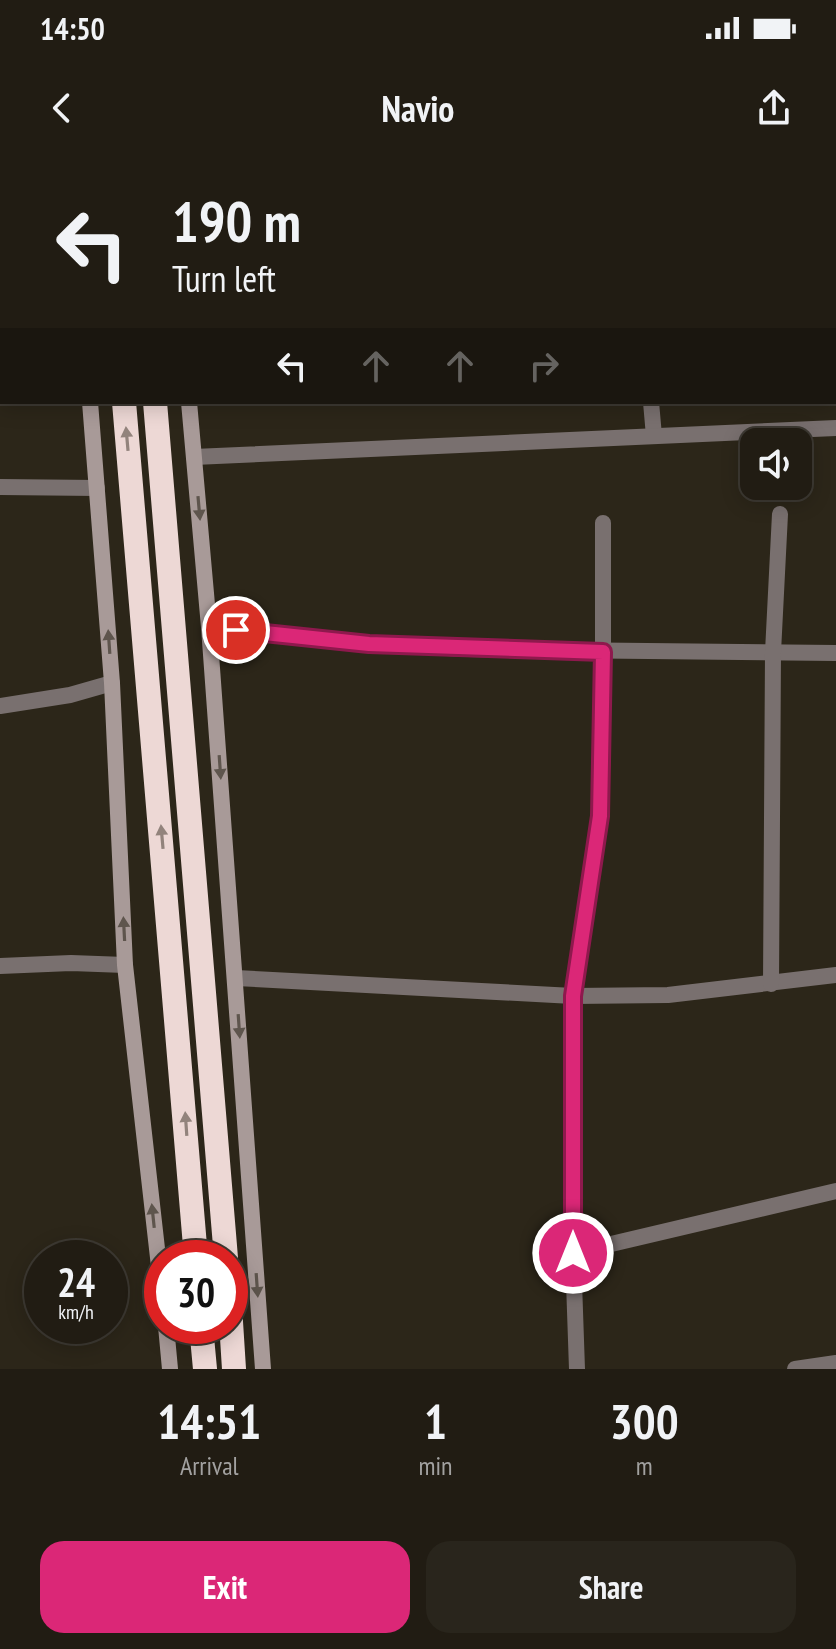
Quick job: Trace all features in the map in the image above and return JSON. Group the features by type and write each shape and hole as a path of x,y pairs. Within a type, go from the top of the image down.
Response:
{"highway":[{"path":"124,404 194,1240"},
{"path":"155,404 225,1240"},
{"path":"203,1344 205,1369"},
{"path":"232,1344 234,1369"}],"street":[{"path":"90,404 112,683 125,965 156,1240"},
{"path":"189,404 236,978 263,1369"},
{"path":"651,404 654,436"},
{"path":"194,457 836,428"},
{"path":"0,487 97,488"},
{"path":"771,984 773,652 780,514"},
{"path":"577,1369 573,1253 573,996 600,816 603,523"},
{"path":"209,627 369,644 603,652 836,653"},
{"path":"0,706 70,695 112,683"},
{"path":"0,966 71,963 125,965"},
{"path":"236,978 573,996 668,995 836,975"},
{"path":"573,1253 836,1191"},
{"path":"168,1344 170,1369"},
{"path":"795,1369 836,1363"}],"route":[{"path":"236,630 369,644 603,652 600,816 573,996 573,1253"}]}
